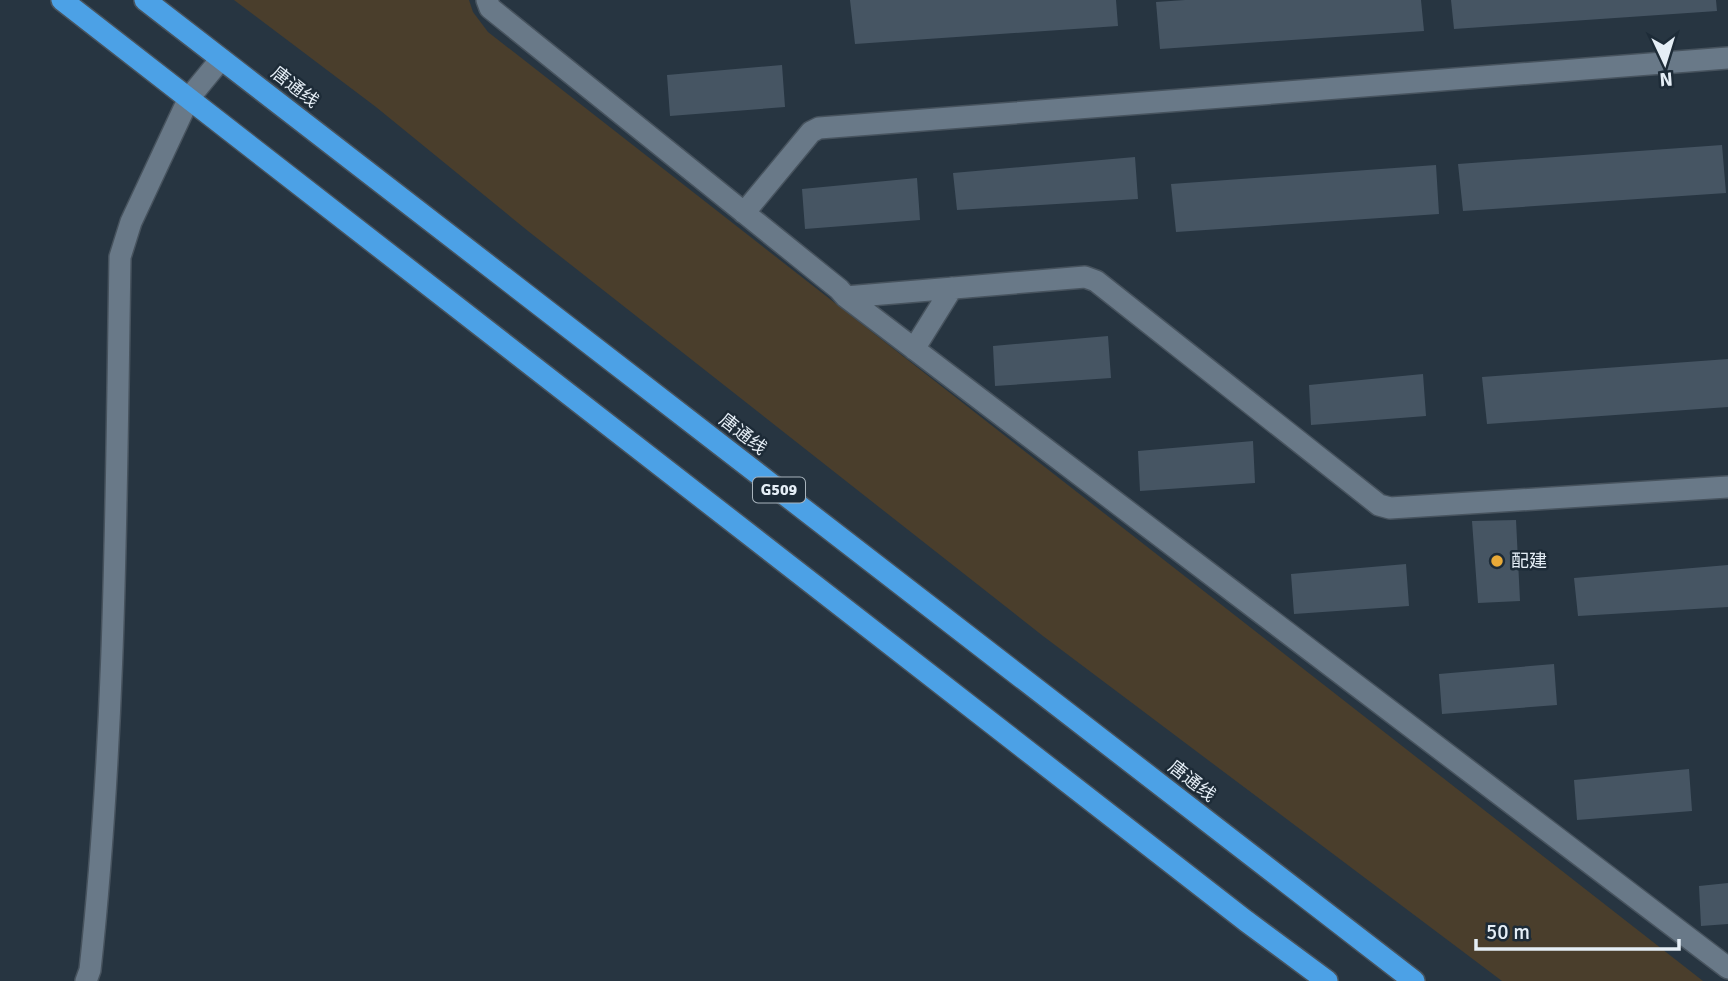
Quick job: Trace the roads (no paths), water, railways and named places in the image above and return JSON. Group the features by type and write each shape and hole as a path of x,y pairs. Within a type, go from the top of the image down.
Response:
{"highway":[{"path":"62,0 1246,921 1327,981"},
{"name":"唐通线","path":"145,0 1414,981"}],"street":[{"path":"487,0 490,8 846,297 1728,968"},
{"path":"744,213 811,132 819,128 1728,58"},
{"path":"86,981 90,970 102,863 114,632 120,257 131,222 189,98 221,59"},
{"path":"846,297 1085,277 1096,281 1379,505 1390,509 1728,487"},
{"path":"914,349 952,288"}],"place":[{"name":"配建","path":"1497,561"}]}
